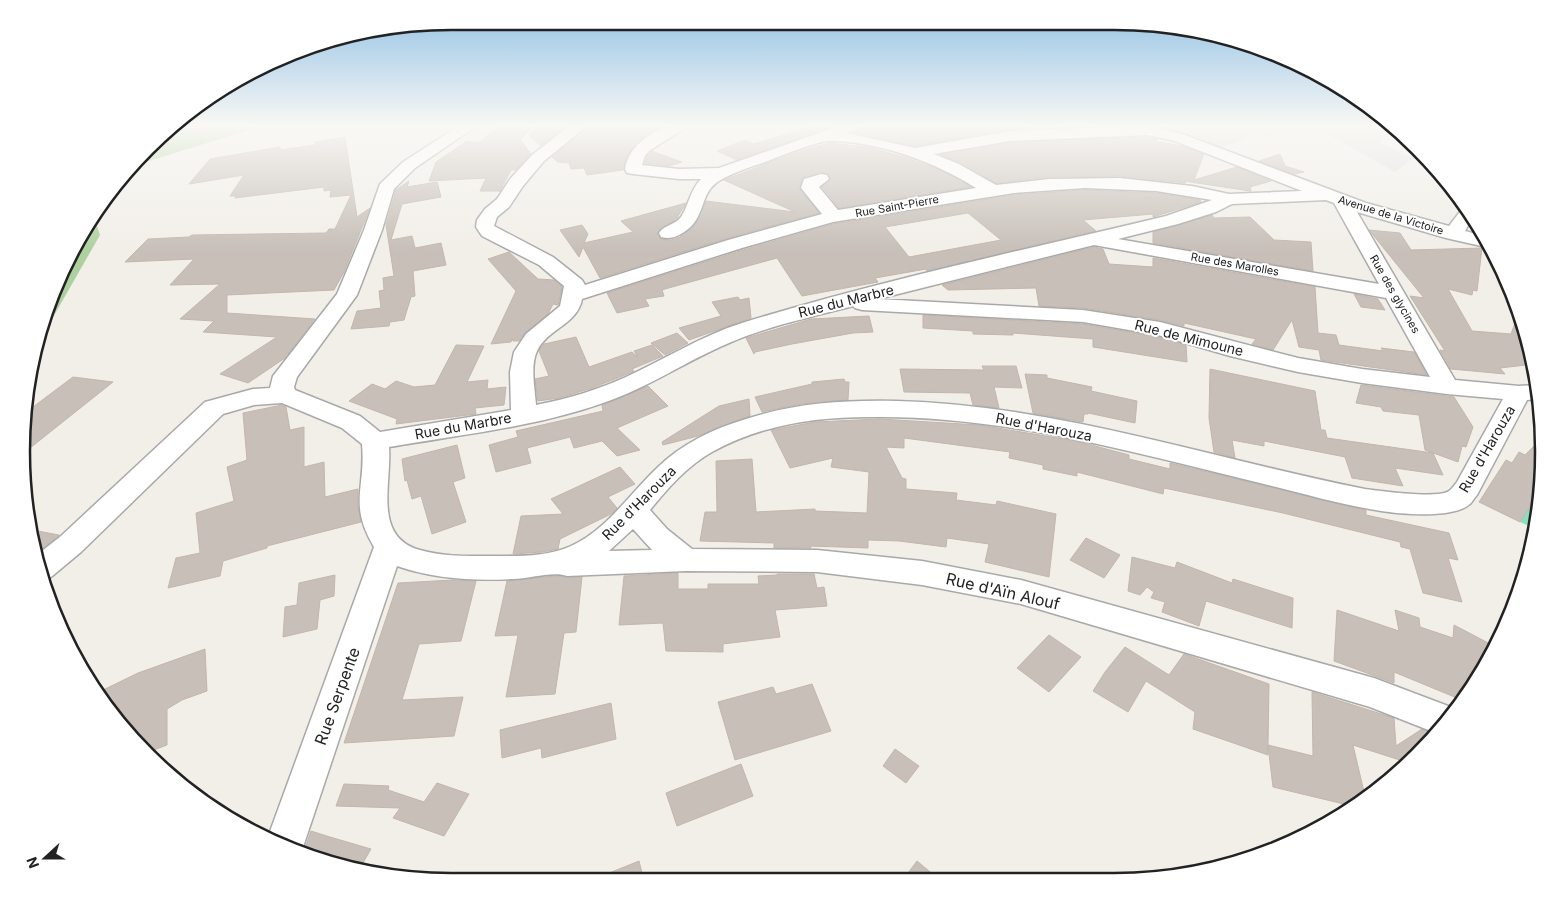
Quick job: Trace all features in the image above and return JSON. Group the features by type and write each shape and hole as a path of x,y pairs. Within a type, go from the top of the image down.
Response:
{"street":[{"path":"285,395 282,387 285,376 347,295 373,230 386,188 395,177 408,167"},
{"path":"524,415 522,372 525,352 534,339 570,308 575,284 546,261 489,232 485,227 486,220 491,213 503,203 516,183 530,167"},
{"path":"633,167 633,170 679,174 723,174"},
{"path":"668,233 682,226 690,217 700,189 709,180 739,167"},
{"path":"953,167 992,190"},
{"name":"Avenue de la Victoire","path":"1255,167 1334,198 1479,241"},
{"path":"821,179 810,184 810,188 834,217"},
{"name":"Rue Saint-Pierre","path":"574,295 785,230 834,217 992,190 1056,182 1099,181 1192,189 1229,199"},
{"name":"Rue du Marbre","path":"376,441 524,415 595,398 634,382 721,338 788,316 1172,220 1210,208 1229,199 1334,198"},
{"name":"Rue des glycines","path":"1334,198 1388,292 1448,387"},
{"path":"1452,234 1464,217"},
{"name":"Rue des Marolles","path":"1088,240 1230,263 1388,292"},
{"name":"Rue de Mimoune","path":"837,303 1084,316 1160,329 1238,351 1298,365 1362,376 1448,387 1529,393"},
{"name":"Rue d'Harouza","path":"389,548 404,557 426,564 503,569 544,565 570,557 597,545 670,470 701,447 735,431 768,420 800,413 836,409 937,410 1000,417 1150,448 1394,503 1445,502 1459,498 1467,488 1529,393"},
{"path":"45,565 71,544 214,408 252,397 285,395 351,422 376,441 378,455 372,483 372,507 377,526 389,548"},
{"path":"634,509 643,523 657,538 686,560"},
{"name":"Rue Serpente","path":"287,840 389,548"},
{"name":"Rue d'Aïn Alouf","path":"544,565 686,560 817,561 922,573 1021,592 1374,693 1439,718"}],"shaded area":[{"path":"1386,167 1401,167 1395,172"}],"green space":[{"path":"96,224 100,235 50,322 73,265"},
{"path":"1531,503 1528,526 1520,522"}],"building":[{"path":"203,167 350,167 357,217 370,208 344,272 334,290 227,295 227,313 315,319 285,358 248,383 220,374 277,337 203,332 214,321 180,319 220,284 170,285 194,259 125,262 148,239 189,237 192,235 326,233 329,229 335,229 351,195 330,197 331,190 324,191 324,187 235,198 236,196 230,196 244,175 189,184"},
{"path":"434,167 519,167 516,170 511,170 500,191 480,191 486,178 429,181"},
{"path":"570,167 624,167 623,170 587,175 584,168 571,169"},
{"path":"758,167 932,167 971,187 839,208 822,187 831,179 829,174 820,172 803,177 799,187 819,213 728,238 600,278 583,247 579,257 560,230 582,225 588,234 584,243 633,232 621,221 686,203 677,218 658,232 661,239 671,240 680,237 695,224 706,201 795,212 724,180"},
{"path":"969,167 1199,167 1194,180 1237,167 1271,181 1250,187 1251,191 1184,181 1186,183 1120,176 1049,177 996,183"},
{"path":"1276,167 1289,167 1304,172 1295,174"},
{"path":"409,181 407,187 437,182 441,197 402,204 391,240 412,236 415,248 441,243 446,265 413,271 415,296 411,297 404,320 390,322 389,326 351,329 357,311 381,308 379,291 384,290 383,278 394,276 386,225 396,190"},
{"path":"1085,190 1156,193 1200,200 1201,202 1153,217 1153,214 1083,220 1096,231 927,271 926,269 875,278 878,282 802,296 777,258 662,290 664,296 645,299 649,306 617,313 607,293 833,224 1014,195","holes":["968,213 1001,240 909,257 885,227"]},
{"path":"1212,215 1214,218 1250,217 1274,240 1311,242 1313,271 1153,243 1153,232"},
{"path":"1369,230 1400,233 1411,250 1482,248 1477,291 1473,290 1472,295 1448,289 1472,331 1511,334 1515,323 1526,365 1500,368 1505,374 1451,369 1440,350 1445,351 1410,296 1424,298"},
{"path":"1094,247 1103,249 1109,264 1153,267 1153,258 1315,287 1318,333 1336,335 1339,345 1383,351 1381,348 1414,352 1427,375 1321,360 1319,350 1299,347 1292,320 1273,350 1252,344 1256,339 1184,323 1184,326 1160,320 1083,308 1039,306 1036,288 948,290 942,285"},
{"path":"509,252 538,279 554,280 562,287 558,305 553,304 548,314 525,333 519,341 513,341 512,338 511,342 491,344 516,291 488,259"},
{"path":"1354,294 1378,299 1385,310 1361,307"},
{"path":"738,297 740,300 749,298 751,318 689,340 679,328 721,316 712,302"},
{"path":"923,315 1083,324 1158,337 1186,345 1187,362 1093,347 1093,339 1013,333 1013,335 973,334 973,331 923,328"},
{"path":"869,316 873,332 853,333 792,344 755,352 754,354 746,338 811,319"},
{"path":"677,333 688,343 665,355 651,343"},
{"path":"576,337 589,367 632,352 638,358 634,351 652,345 663,356 632,369 634,371 592,388 559,398 538,401 535,379 549,376 539,351 544,344"},
{"path":"456,345 484,346 467,382 488,380 487,389 506,387 504,405 475,408 476,414 396,424 397,419 349,401 372,384 385,389 396,381 414,387 435,385"},
{"path":"982,366 1016,366 1022,388 994,387 999,408 973,405 970,393 904,392 900,369 984,370"},
{"path":"1210,369 1315,391 1321,430 1325,430 1327,438 1433,453 1443,475 1395,468 1403,486 1352,478 1345,457 1264,441 1264,446 1232,440 1235,458 1214,452 1209,418"},
{"path":"1025,374 1047,375 1047,378 1092,387 1091,391 1137,401 1135,423 1088,413 1084,414 1083,422 1033,413"},
{"path":"73,377 113,382 30,448 33,407"},
{"path":"844,379 845,382 849,382 848,400 801,404 762,412 755,397 812,384 812,382"},
{"path":"1361,385 1454,397 1473,427 1466,447 1462,446 1458,462 1425,450 1419,415 1383,411 1381,407 1356,403"},
{"path":"648,386 668,406 617,428 640,450 617,456 602,441 574,448 570,437 527,448 531,463 496,472 489,445 518,437 516,431 603,411 602,405"},
{"path":"749,399 750,416 698,436 663,445 662,442 719,406"},
{"path":"282,405 286,407 290,430 304,427 304,467 324,462 325,497 358,489 358,507 361,522 267,546 267,548 223,561 220,576 168,588 176,558 200,553 196,513 234,501 227,467 247,460 243,413"},
{"path":"880,419 979,425 1076,441 1129,455 1129,459 1170,469 1170,463 1366,510 1366,515 1449,533 1458,560 1448,558 1462,602 1423,593 1410,549 1401,547 1400,542 1283,513 1164,488 1163,494 1077,472 1077,476 1043,469 1043,465 1009,458 1010,452 904,438 904,448 886,447 902,478 906,479 906,489 957,493 956,500 996,505 997,501 1056,514 1049,577 985,562 989,544 947,538 946,547 899,541 868,540 868,548 810,546 811,548 774,548 774,543 700,541 705,512 717,512 716,461 752,459 756,512 815,509 815,511 867,513 869,472 831,467 833,458 790,468 771,430 815,422"},
{"path":"457,445 465,478 453,482 466,522 432,534 421,496 412,499 407,480 405,481 402,459"},
{"path":"1535,445 1531,505 1520,522 1479,502 1506,460 1512,463 1519,452 1525,455"},
{"path":"620,467 635,484 608,497 617,508 611,514 560,539 558,549 513,554 521,516 563,514 551,499"},
{"path":"38,531 59,535 41,549"},
{"path":"1086,538 1120,555 1104,578 1070,560"},
{"path":"1132,557 1175,568 1177,562 1232,583 1233,579 1293,598 1292,628 1206,601 1199,626 1162,612 1165,602 1151,598 1154,592 1147,587 1140,595 1128,591"},
{"path":"678,573 678,589 708,589 708,584 759,584 758,576 814,574 817,588 824,587 827,606 775,610 780,637 723,644 723,652 666,651 663,623 619,625 624,576"},
{"path":"335,575 334,596 320,600 317,629 283,637 285,607 297,605 299,583"},
{"path":"555,576 582,577 576,632 564,633 555,694 506,697 518,635 495,636 507,581"},
{"path":"453,580 476,581 461,641 419,644 402,700 463,697 454,736 344,743 398,583"},
{"path":"1337,610 1399,631 1395,610 1419,618 1420,627 1453,638 1454,625 1489,643 1456,697 1394,672 1394,683 1334,661"},
{"path":"1049,635 1081,657 1049,692 1017,668"},
{"path":"1125,647 1169,675 1184,654 1269,684 1268,745 1313,756 1312,692 1394,718 1396,746 1422,729 1428,732 1400,760 1353,745 1364,791 1344,804 1273,787 1268,746 1268,755 1193,729 1195,712 1146,681 1128,712 1093,691"},
{"path":"205,649 207,691 182,700 167,709 167,745 153,750 104,690 138,673"},
{"path":"812,684 831,731 735,760 718,702 773,687 776,694"},
{"path":"611,703 616,739 542,758 541,748 502,758 500,730"},
{"path":"895,749 919,766 906,783 883,766"},
{"path":"741,764 753,796 677,826 666,793"},
{"path":"437,783 469,794 444,836 393,818 400,808 336,806 344,784 389,786 388,790 424,802"},
{"path":"311,831 371,849 363,864 305,847"},
{"path":"639,861 642,873 609,873"},
{"path":"917,861 931,873 908,873"}]}
